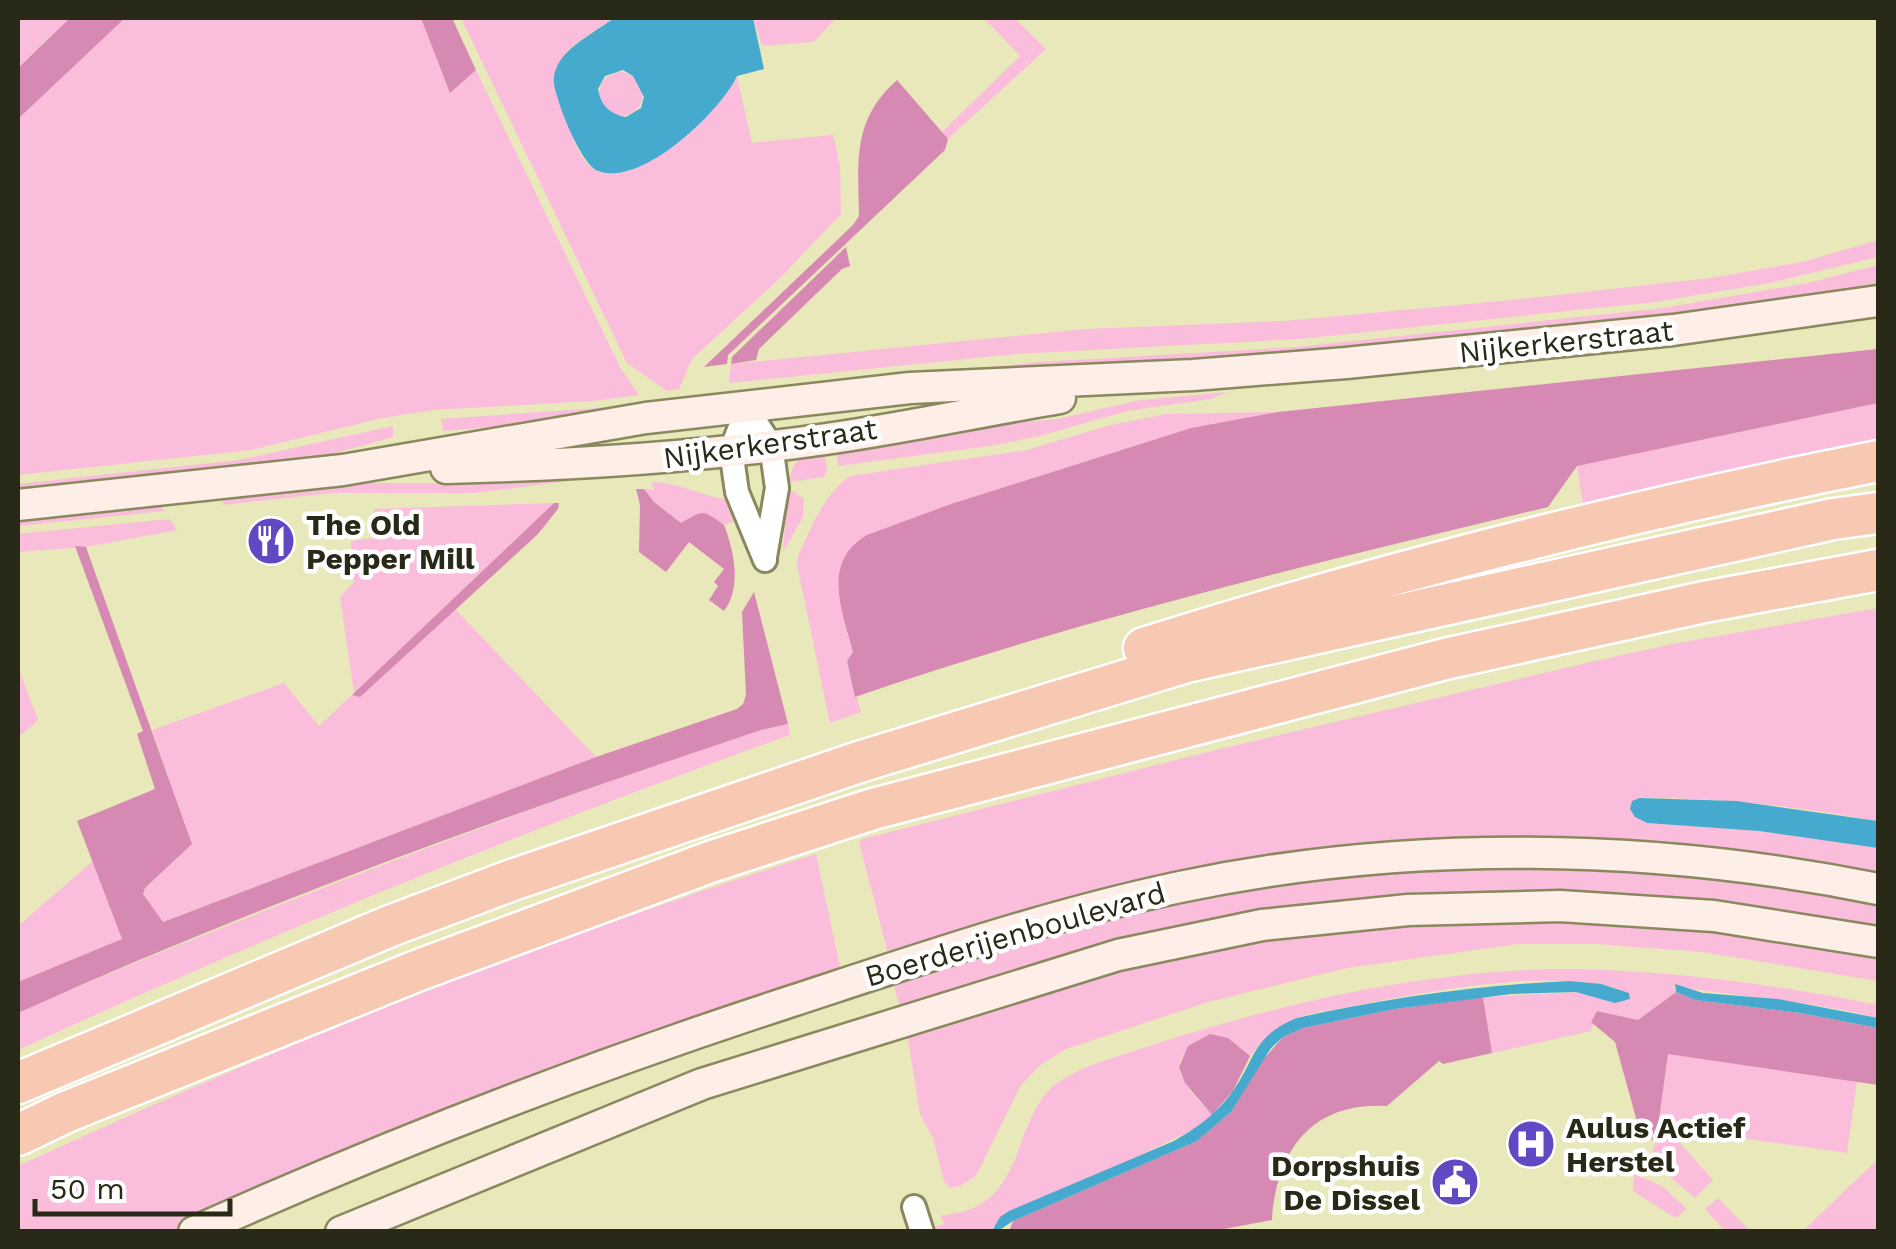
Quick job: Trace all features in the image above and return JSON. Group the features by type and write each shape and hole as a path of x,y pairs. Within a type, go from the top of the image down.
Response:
{"highway":[{"path":"701,814 852,741 1252,614 1528,540 1878,461"},
{"path":"18,1084 390,926 701,814 859,762 1186,662 1814,523 1878,513"},
{"path":"18,1135 66,1112 419,970 710,862 873,809 1445,659 1704,602 1878,570"}],"main road":[{"name":"Nijkerkerstraat","path":"18,505 343,470 646,418 910,388 1193,375 1365,362 1673,330 1878,301"},
{"name":"Nijkerkerstraat","path":"343,470 583,465 731,450 828,439 1193,375"},
{"name":"Boerderijenboulevard","path":"194,1232 339,1167 649,1048 1037,922 1185,886 1374,861 1488,854 1642,857 1775,871 1878,889"},
{"name":"Boerderijenboulevard","path":"341,1232 702,1084 1118,954 1262,925 1334,915 1484,906 1598,908 1714,916 1878,942"}],"street":[{"path":"747,409 770,445 776,488 765,560 738,492 731,450 747,409"},
{"path":"914,1207 922,1232"}],"shaded area":[{"path":"18,18 70,18 18,67"},
{"path":"70,18 125,18 18,119 18,68"},
{"path":"125,18 421,18 450,92 476,70 620,367 639,395 434,410 383,418 251,450 18,475 18,119"},
{"path":"421,18 452,18 476,70 450,93"},
{"path":"461,18 614,18 564,55 555,80 574,142 591,167 608,174 628,171 673,146 714,108 737,76 752,143 833,135 840,166 841,214 778,280 692,359 679,389 667,391 627,363"},
{"path":"753,18 836,18 814,42 762,46"},
{"path":"984,18 1014,18 1046,49 948,139 942,132 1020,56"},
{"path":"621,72 637,78 643,94 637,110 621,116 605,110 599,94 605,78"},
{"path":"897,80 948,139 945,150 728,355 727,364 704,367 853,225 859,216 859,159 865,126 882,95"},
{"path":"1878,240 1878,257 1770,283 1655,302 1299,339 1016,354 729,383 731,364 1086,329 1284,321 1512,300 1710,278 1803,262"},
{"path":"846,247 850,266 842,269 759,349 756,360 731,364 732,357"},
{"path":"1878,265 1878,287 1660,316 1298,354 829,383 1040,362 1296,347 1664,308 1808,283"},
{"path":"1878,349 1878,403 1577,466 1548,507 1112,617 855,697 847,661 853,652 840,604 839,573 844,559 867,535 951,504 1191,428 1278,412"},
{"path":"1228,392 1211,399 1127,411 990,446 838,466 836,445 917,431 1057,419 1140,400"},
{"path":"1878,403 1878,440 1583,504 1577,466"},
{"path":"640,405 544,423 443,431 441,419"},
{"path":"1278,412 1191,428 951,504 855,542 841,604 853,652 847,662 861,712 830,723 797,565 819,512 850,476 1027,450 1111,425 1166,414"},
{"path":"393,426 393,437 322,457 18,491 18,484 239,460"},
{"path":"824,447 824,477 790,482 800,458"},
{"path":"568,474 568,481 475,493 331,493 223,505 224,497 363,483 467,483"},
{"path":"651,482 730,500 738,520 724,525 702,514 681,523 644,489 654,490"},
{"path":"636,489 644,489 681,523 702,513 724,525 735,580 724,611 709,600 718,586 714,582 724,569 689,542 666,572 639,552 640,505"},
{"path":"793,491 804,499 803,517 783,552 787,492"},
{"path":"554,503 354,693 340,597 354,582 351,541 374,538 374,509"},
{"path":"554,503 559,503 558,509 538,534 360,697 352,695"},
{"path":"157,504 165,511 18,526 18,519"},
{"path":"170,519 177,530 86,547 18,552 18,534"},
{"path":"75,546 86,547 192,844 145,888 143,894 163,922 596,757 737,709 746,695 742,612 754,592 788,724 667,762 386,862 200,935 18,1013 18,982 122,939 77,821 155,789 137,734 143,731"},
{"path":"1878,608 1878,821 1759,804 1670,798 1640,798 1635,817 1647,823 1759,831 1878,848 1878,883 1412,851 892,960 888,953 859,842 862,839 1595,661"},
{"path":"455,609 596,757 162,922 143,894 145,888 192,844 152,730 284,683 319,726 352,695 360,696"},
{"path":"18,667 38,720 18,738"},
{"path":"788,724 790,735 400,884 18,1050 18,1013 46,1000 491,824"},
{"path":"816,854 842,977 266,1193 177,1231 18,1231 18,1166 412,997 612,922"},
{"path":"93,861 122,939 18,982 18,926"},
{"path":"1565,861 1878,897 1878,936 1408,902 900,1009 892,978 1039,929 1260,881"},
{"path":"1563,913 1878,950 1878,981 1702,952 1596,944 1518,944 1347,968 1208,1002 1066,1049 1039,1066 1021,1085 976,1176 950,1188 944,1181 933,1138 920,1114 906,1026 1235,937"},
{"path":"1554,969 1677,975 1758,984 1878,1005 1878,1018 1802,1003 1673,986 1676,992 1638,1020 1597,1011 1591,1031 1492,1053 1483,997 1576,992 1598,996 1618,989 1589,983 1523,981 1454,988 1312,1014 1278,1029 1250,1056 1227,1039 1213,1035 1198,1041 1180,1063 1185,1082 1212,1115 1194,1129 993,1227 992,1231 935,1231 934,1227 944,1224 941,1216 974,1208 997,1190 1046,1093 1083,1069 1207,1028 1305,1002 1454,976"},
{"path":"1676,992 1695,1000 1800,1013 1878,1028 1878,1085 1668,1054 1656,1141 1641,1136 1615,1042 1591,1022 1597,1011 1638,1020"},
{"path":"1483,997 1492,1053 1443,1064 1439,1061 1387,1106 1338,1112 1319,1122 1291,1152 1275,1195 1272,1220 1208,1232 1009,1232 1013,1221 1197,1141 1231,1112 1259,1064 1283,1037 1303,1028 1395,1009"},
{"path":"1210,1034 1228,1038 1250,1056 1233,1091 1212,1115 1185,1083 1179,1067 1188,1046"},
{"path":"1668,1053 1857,1081 1847,1153 1666,1127 1713,1180 1695,1198 1666,1174 1641,1163 1644,1153 1652,1154 1656,1141"},
{"path":"1877,1160 1878,1231 1803,1231"},
{"path":"1634,1174 1662,1186 1687,1209 1675,1218 1633,1191"},
{"path":"1718,1198 1750,1231 1725,1231 1705,1209"}],"water":[{"path":"614,18 753,18 764,69 737,76 715,108 657,158 616,173 598,171 584,157 570,132 554,77 565,55","holes":["623,70 633,76 644,97 641,108 626,117 615,114 604,105 598,89 605,76"]},
{"path":"1632,801 1736,801 1878,821 1878,848 1759,831 1647,823 1630,809"},
{"path":"1570,981 1601,984 1629,993 1630,999 1615,1003 1576,992 1511,994 1395,1009 1303,1028 1271,1048 1231,1112 1197,1141 992,1231 1009,1211 1174,1141 1197,1126 1230,1095 1270,1033 1297,1018 1433,994"},
{"path":"1675,984 1703,993 1778,999 1878,1018 1878,1028 1800,1013 1695,1000 1676,992"}],"place":[{"name":"The Old Pepper Mill","path":"271,541"},
{"name":"Aulus Actief Herstel","path":"1531,1144"},
{"name":"Dorpshuis De Dissel","path":"1455,1182"}]}
